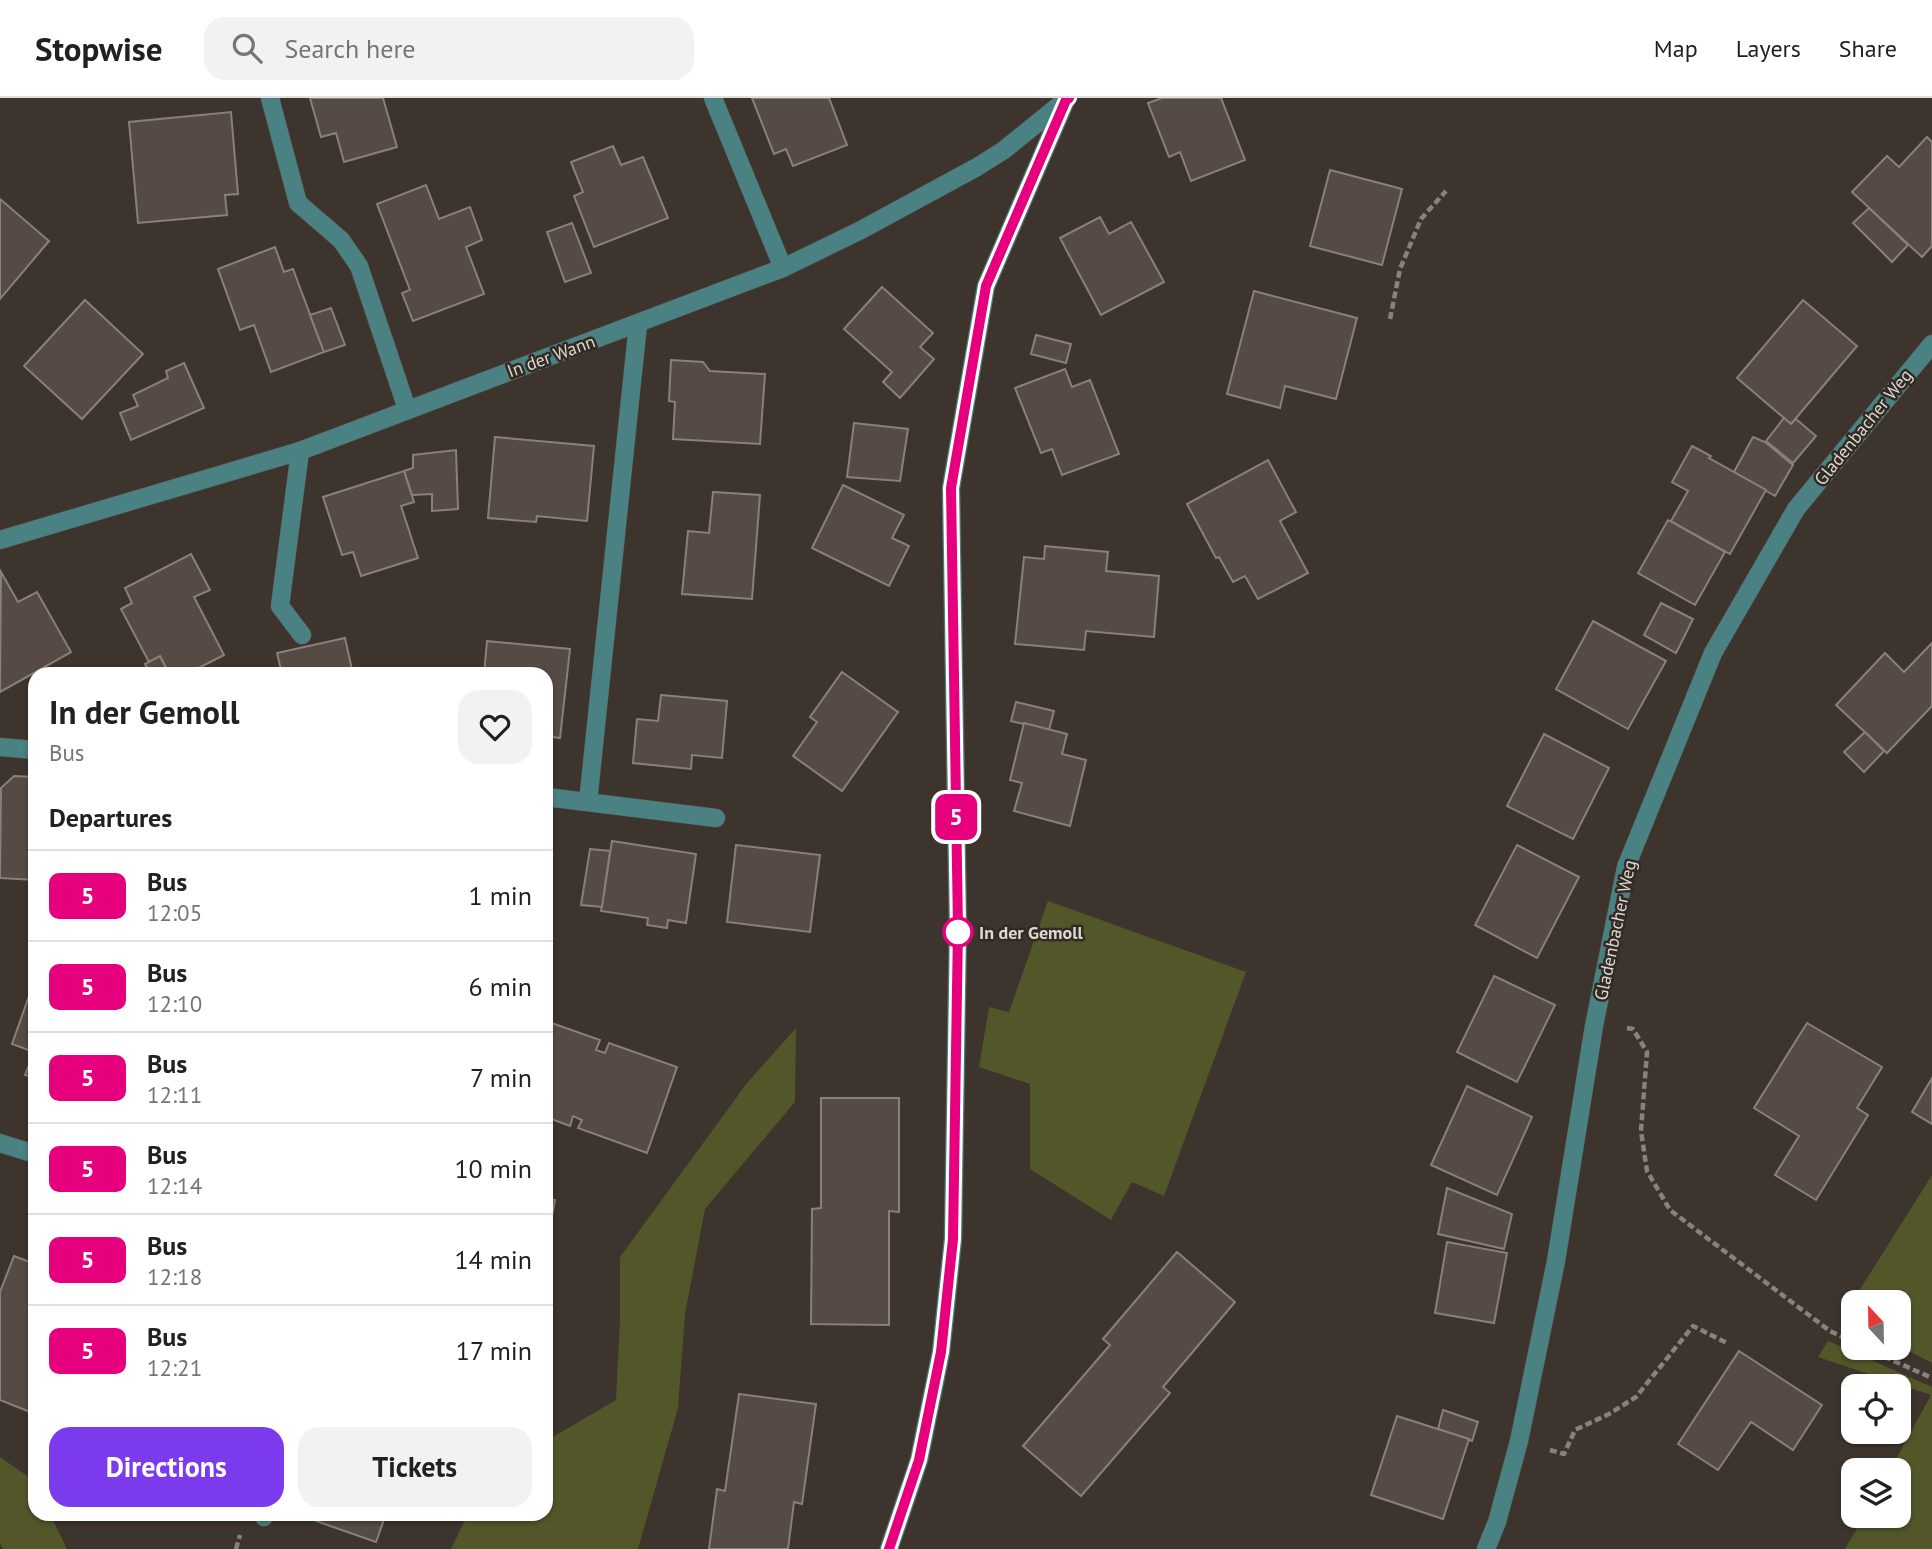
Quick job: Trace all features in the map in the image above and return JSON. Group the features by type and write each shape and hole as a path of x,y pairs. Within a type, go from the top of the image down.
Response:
{"street":[{"path":"270,98 298,203 341,240 359,266 407,409"},
{"path":"713,98 783,268"},
{"path":"889,1549 919,1460 941,1352 953,1239 958,928 951,488 986,286 1068,99"},
{"name":"In der Wann","path":"0,540 300,451 783,268 977,167 1068,99"},
{"path":"588,802 638,324"},
{"name":"Gladenbacher Weg","path":"1486,1549 1497,1522 1519,1441 1543,1325 1594,1026 1626,867 1713,653 1796,509 1932,344"},
{"path":"300,451 280,606 302,635"},
{"path":"0,747 28,749"},
{"path":"553,798 716,818"},
{"path":"0,1143 28,1152"}],"path":[{"path":"1390,319 1399,269 1421,219 1446,191"},
{"path":"1594,1026 1633,1029 1647,1052 1641,1131 1647,1171 1670,1210 1830,1331 1841,1336"},
{"path":"1563,1454 1575,1430 1609,1414 1636,1397 1692,1326 1727,1343"},
{"path":"1892,1360 1932,1378"}],"green space":[{"path":"1048,901 1246,972 1164,1196 1132,1182 1111,1220 1030,1169 1030,1084 979,1067 989,1007 1009,1012"},
{"path":"796,1028 795,1102 705,1209 685,1314 678,1408 638,1549 451,1549 465,1521 553,1521 553,1437 616,1400 620,1257 747,1083"},
{"path":"1932,1175 1932,1363 1911,1352 1911,1290 1860,1290"},
{"path":"1828,1341 1841,1347 1841,1360 1871,1360 1903,1374 1869,1374 1818,1357"},
{"path":"1911,1378 1932,1387 1932,1549 1845,1549 1857,1528 1911,1528 1911,1458 1897,1458 1904,1444 1911,1444 1911,1432 1931,1395 1911,1388"},
{"path":"0,1457 28,1477 28,1521 53,1521 67,1549 3,1549 0,1543"}],"building":[{"path":"310,98 383,98 397,147 344,162 336,133 321,137"},
{"path":"752,98 829,98 847,145 793,166 786,149 774,154"},
{"path":"1162,98 1221,98 1245,160 1191,181 1180,152 1169,157 1148,103"},
{"path":"231,112 238,194 225,195 227,215 138,223 129,122"},
{"path":"1927,137 1932,142 1932,246 1922,257 1852,192 1887,156 1899,167"},
{"path":"613,146 621,165 643,157 668,218 594,247 574,196 583,192 571,162"},
{"path":"1330,170 1402,189 1382,265 1310,246"},
{"path":"426,185 439,219 470,207 482,240 466,247 484,294 413,321 402,293 410,290 377,204"},
{"path":"0,199 49,241 0,299"},
{"path":"1869,208 1908,245 1892,262 1853,223"},
{"path":"1100,217 1109,234 1131,222 1164,282 1101,315 1060,238"},
{"path":"572,223 591,273 565,282 547,232"},
{"path":"275,247 284,272 293,269 324,352 271,372 254,325 240,330 218,269"},
{"path":"882,287 933,333 920,347 934,359 900,398 883,382 892,372 844,329"},
{"path":"1254,291 1357,318 1336,399 1285,386 1280,408 1227,394"},
{"path":"85,300 143,354 82,419 24,366"},
{"path":"1803,300 1857,346 1791,424 1737,378"},
{"path":"331,308 345,345 324,352 310,315"},
{"path":"1036,335 1071,344 1066,363 1031,354"},
{"path":"671,360 703,362 710,371 765,374 760,444 673,439 675,402 669,401"},
{"path":"184,363 204,408 131,440 120,413 138,406 133,395 168,378 166,371"},
{"path":"1065,369 1072,387 1090,380 1119,454 1062,475 1052,449 1041,453 1015,388"},
{"path":"1784,418 1791,424 1796,419 1816,436 1793,463 1766,441"},
{"path":"854,423 908,429 900,481 847,477"},
{"path":"495,437 594,446 587,521 537,516 536,522 488,518"},
{"path":"1753,437 1765,442 1793,465 1775,496 1734,472"},
{"path":"1692,446 1766,490 1730,554 1671,521 1688,491 1672,482"},
{"path":"456,450 458,509 432,511 432,494 412,495 404,471 413,468 413,455"},
{"path":"1268,460 1296,512 1280,521 1308,573 1258,599 1245,576 1233,582 1219,557 1216,558 1187,504"},
{"path":"404,471 414,502 401,506 418,558 361,576 353,552 342,555 323,497"},
{"path":"843,485 904,515 892,538 909,546 889,586 812,548"},
{"path":"713,492 760,495 752,599 682,594 688,531 709,533"},
{"path":"1668,520 1725,552 1695,605 1638,573"},
{"path":"1045,546 1108,552 1106,571 1159,576 1154,637 1086,631 1084,650 1015,644 1024,557 1044,559"},
{"path":"191,554 210,590 194,597 224,655 201,667 166,667 160,656 149,662 121,609 132,603 125,588"},
{"path":"1,572 18,602 37,592 71,652 44,667 28,667 28,676 0,692"},
{"path":"1661,603 1693,619 1676,653 1644,635"},
{"path":"1593,621 1666,661 1628,729 1556,689"},
{"path":"345,638 351,667 280,667 277,653"},
{"path":"487,641 570,649 560,738 553,737 553,667 485,667"},
{"path":"1932,643 1932,706 1887,753 1836,705 1885,653 1904,672"},
{"path":"160,656 166,667 146,667 145,664"},
{"path":"842,672 898,712 842,791 793,756 817,722 810,717"},
{"path":"661,695 727,701 722,758 692,755 691,769 633,763 637,719 658,721"},
{"path":"1016,702 1054,711 1049,730 1011,721"},
{"path":"1024,723 1067,734 1062,754 1086,760 1070,826 1014,811 1022,783 1010,780"},
{"path":"1865,732 1884,751 1864,772 1844,752"},
{"path":"1544,734 1609,768 1573,839 1507,806"},
{"path":"14,776 28,777 28,880 0,878 1,788"},
{"path":"612,841 696,854 686,923 668,920 667,928 647,925 648,918 601,911"},
{"path":"736,845 820,855 810,932 727,922"},
{"path":"1517,845 1579,877 1537,958 1475,925"},
{"path":"590,849 610,851 602,907 581,905"},
{"path":"1494,976 1555,1005 1517,1082 1457,1052"},
{"path":"28,999 28,1050 12,1044"},
{"path":"553,1023 600,1040 596,1050 605,1053 609,1043 677,1067 647,1153 578,1128 582,1120 573,1116 570,1126 553,1120"},
{"path":"1807,1023 1882,1067 1857,1108 1868,1115 1816,1200 1775,1175 1799,1136 1754,1108"},
{"path":"1932,1078 1932,1124 1912,1112"},
{"path":"1467,1086 1532,1117 1497,1195 1431,1165"},
{"path":"821,1098 899,1098 899,1212 889,1211 889,1325 811,1324 812,1209 821,1208"},
{"path":"1447,1188 1512,1214 1504,1249 1438,1234"},
{"path":"1447,1242 1507,1253 1494,1323 1435,1313"},
{"path":"1177,1252 1235,1302 1163,1387 1170,1393 1081,1496 1023,1446 1110,1345 1103,1339"},
{"path":"14,1256 28,1261 28,1411 0,1400 0,1292"},
{"path":"1739,1351 1822,1405 1793,1450 1751,1422 1718,1470 1678,1444"},
{"path":"739,1394 816,1404 802,1504 794,1502 788,1549 709,1549 717,1489 725,1491"},
{"path":"1443,1410 1478,1422 1472,1441 1438,1429"},
{"path":"1397,1416 1469,1439 1443,1519 1371,1495"},
{"path":"316,1521 384,1521 376,1542"}],"bus line":[{"name":"5","path":"889,1549 919,1460 941,1352 953,1239 958,928 951,488 986,286 1069,98"}],"place":[{"name":"In der Gemoll","path":"958,932"}]}
